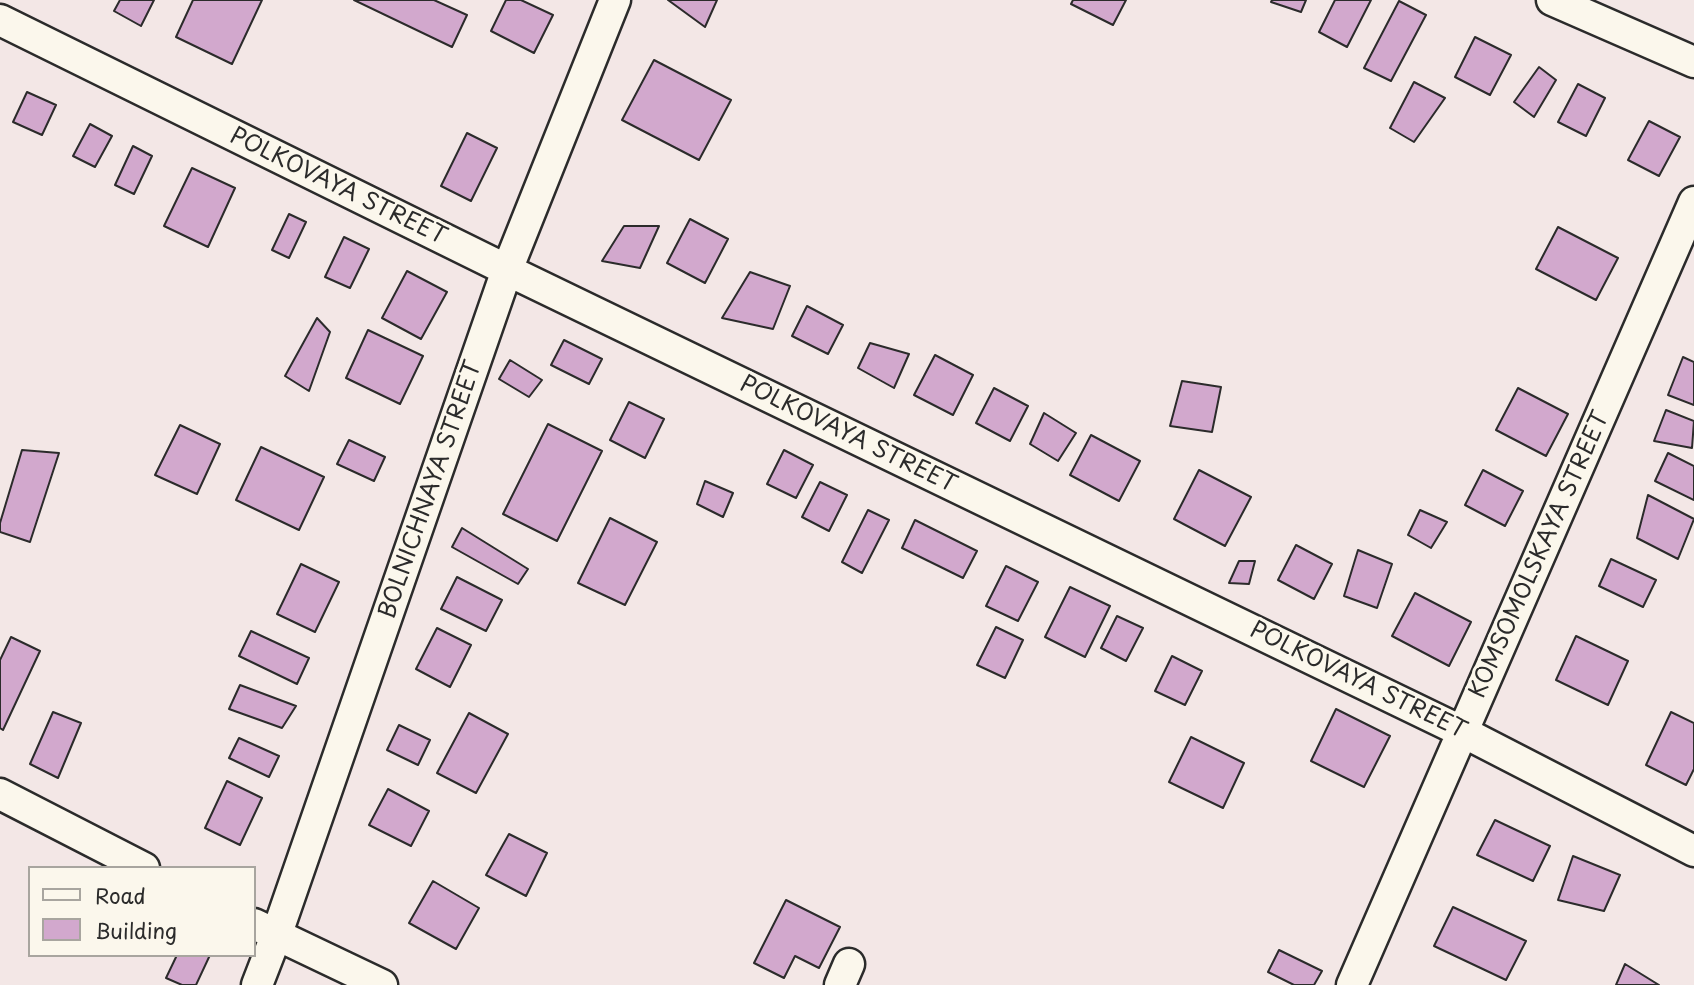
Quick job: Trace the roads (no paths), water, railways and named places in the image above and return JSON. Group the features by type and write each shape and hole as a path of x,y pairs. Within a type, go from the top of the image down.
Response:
{"street":[{"name":"BOLNICHNAYA STREET","path":"257,985 265,930 507,270 615,0"},
{"path":"1552,0 1694,61"},
{"name":"POLKOVAYA STREET","path":"0,20 507,270 1463,732 1694,851"},
{"name":"KOMSOMOLSKAYA STREET","path":"1352,985 1694,202"},
{"path":"0,794 140,866"},
{"path":"265,930 382,985"}]}
